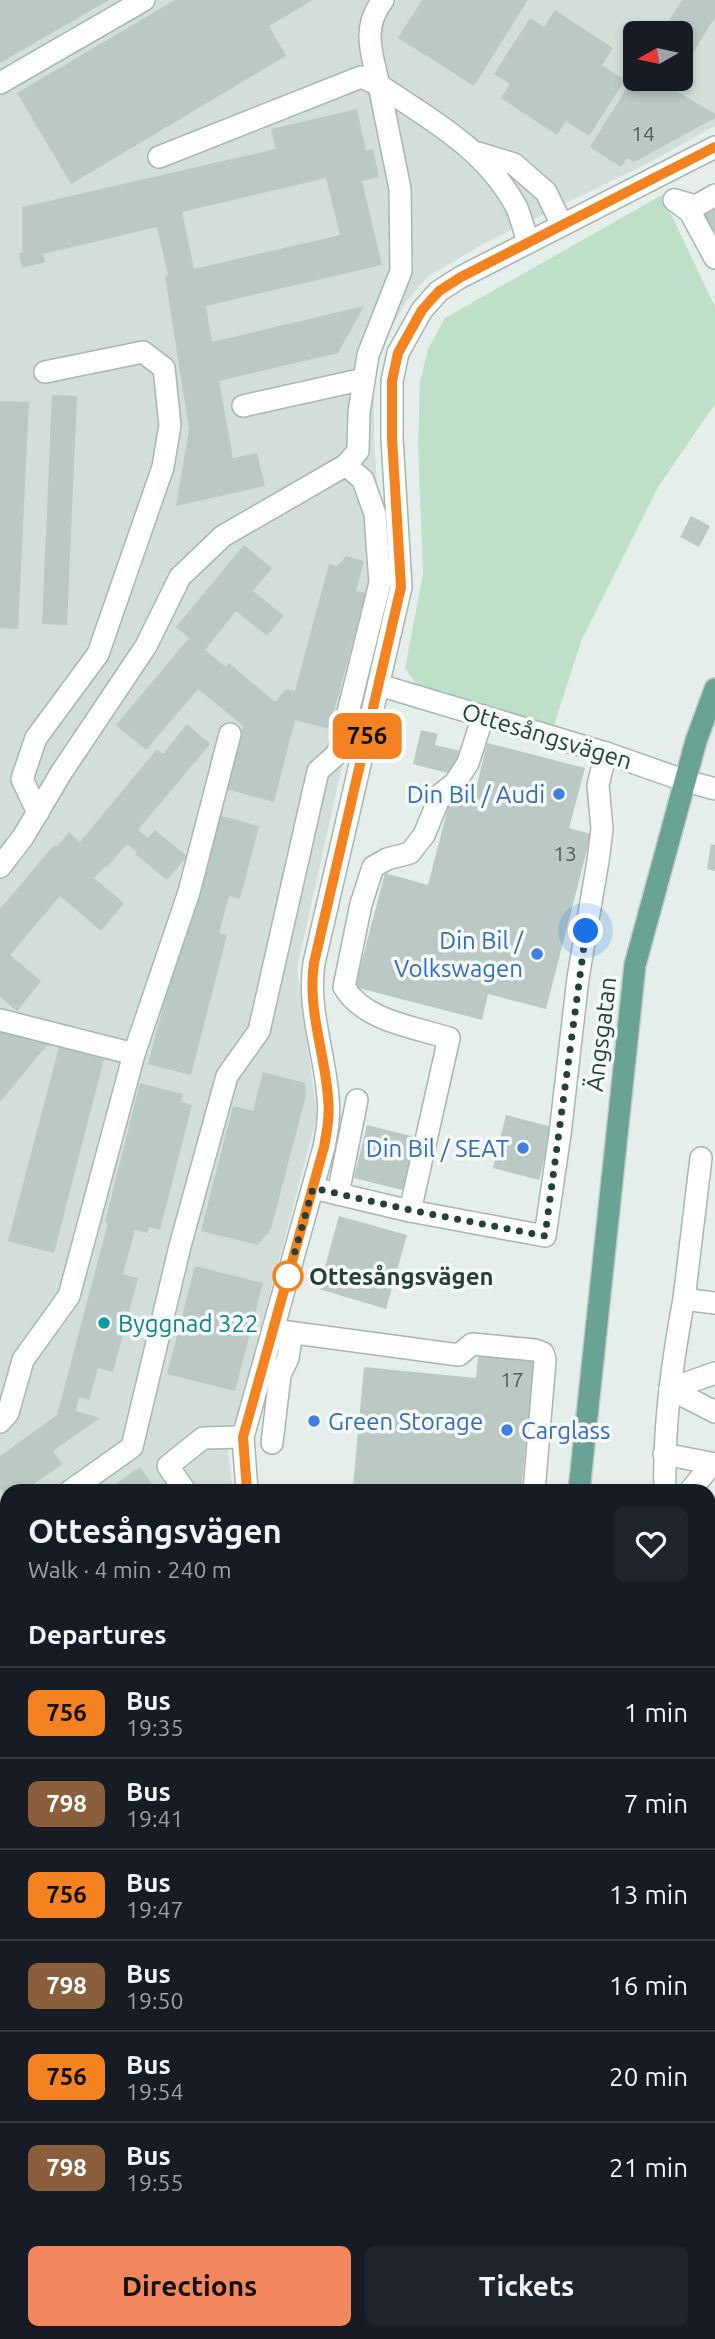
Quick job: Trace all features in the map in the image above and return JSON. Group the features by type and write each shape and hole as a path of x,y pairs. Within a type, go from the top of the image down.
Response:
{"main road":[{"name":"Ängsgatan","path":"580,1484 635,965 696,741 715,689"},
{"name":"Ängsgatan","path":"588,1484 589,1394"}],"street":[{"path":"0,83 144,0"},
{"path":"0,867 23,837 61,773 146,646 180,577 223,536 346,466 358,451 359,412 368,355 401,271 400,189 369,45 371,20 383,0"},
{"path":"159,157 361,77 379,85 457,136 476,153 496,174 517,208 528,242"},
{"path":"246,1484 243,1437 283,1332 328,1121 328,1098 311,978 401,587 392,438 392,381 398,353 422,310 439,291 528,242 715,147"},
{"path":"476,153 514,164 546,192 562,225"},
{"path":"661,176 674,200 690,212 715,258"},
{"path":"674,200 696,205 715,195"},
{"path":"38,813 22,779 36,738 98,654 163,467 170,425 164,368 143,352 45,372"},
{"path":"243,407 364,379"},
{"path":"81,1484 132,1447 180,1246 227,1076 259,1031 318,771 338,753 380,583 374,514 363,480 346,466"},
{"name":"Ottesångsvägen","path":"379,685 606,753 715,789"},
{"path":"410,1210 449,1038 371,1013 351,998 344,987 360,904 373,867 387,859 410,853 424,835 441,794 455,783 468,763 483,716"},
{"path":"0,1422 8,1413 23,1360 69,1296 134,1054 188,892 230,734"},
{"path":"313,1188 545,1236 578,978 599,850 601,829 598,785 606,753"},
{"path":"0,1020 134,1054"},
{"path":"338,1194 357,1100"},
{"path":"665,1484 664,1454 673,1355 684,1299 701,1158"},
{"path":"684,1299 715,1303"},
{"path":"272,1443 280,1375 288,1358 283,1332"},
{"path":"283,1332 459,1355 472,1344 543,1353 545,1360 535,1484"},
{"path":"670,1389 715,1373"},
{"path":"670,1389 715,1412"},
{"path":"180,1484 168,1466 203,1438 243,1437"},
{"path":"664,1454 714,1464"},
{"path":"696,1484 714,1464"}],"shaded area":[{"path":"0,0 715,0 715,126 652,161 487,242 427,277 408,299 381,346 374,378 374,438 381,542 361,681 297,968 317,1116 228,1453 232,1484 0,1484"}],"green space":[{"path":"662,195 715,307 715,404 658,487 582,639 554,725 416,684 405,668 423,574 418,444 420,382 428,349 445,318"}],"building":[{"path":"0,0 109,0 0,63"},
{"path":"175,0 313,0 269,26 286,56 71,184 17,93"},
{"path":"422,0 528,0 474,86 398,38"},
{"path":"682,0 715,0 715,17 693,53 693,21 669,21"},
{"path":"555,10 613,48 602,65 623,79 623,83 589,136 566,121 557,135 501,98 510,84 494,74 530,18 544,27"},
{"path":"625,91 676,91 715,114 715,118 634,162 627,158 621,167 590,147"},
{"path":"357,109 366,151 373,149 379,177 362,181 382,265 206,306 212,342 364,306 338,353 219,381 233,458 257,453 265,486 176,506 189,429 165,276 168,275 157,227 43,254 45,262 22,268 19,253 22,252 22,207 276,149 271,129","holes":["326,178 340,235 194,269 182,212"]},
{"path":"715,202 715,241 694,213"},
{"path":"52,395 77,396 67,625 42,624"},
{"path":"0,401 29,402 18,629 0,628"},
{"path":"691,516 710,526 699,547 680,537"},
{"path":"244,545 272,568 253,591 284,616 267,636 236,611 205,650 226,667 229,663 275,702 286,689 295,691 329,564 338,566 346,556 364,561 356,591 366,593 329,729 295,720 274,802 226,789 243,726 198,689 146,750 116,725 189,638 176,627"},
{"path":"187,724 210,744 138,830 148,838 155,830 187,856 167,880 127,844 94,878 124,903 101,931 60,896 10,955 41,981 17,1011 0,997 0,909 54,845 57,847 69,832 80,842 157,749 163,754"},
{"path":"421,730 438,734 435,745 461,751 455,775 413,764"},
{"path":"487,743 585,768 569,828 591,834 546,1009 488,994 482,1020 355,987 385,873 428,885 450,800 472,805"},
{"path":"214,814 259,826 240,899 229,896 219,933 227,935 191,1075 148,1064"},
{"path":"711,844 715,845 715,871 707,869"},
{"path":"0,1029 49,1043 0,1102"},
{"path":"59,1047 104,1059 54,1253 8,1241"},
{"path":"263,1072 305,1083 306,1095 271,1229 258,1245 201,1231 233,1106 253,1111"},
{"name":"Byggnad 322","path":"140,1083 183,1094 181,1102 192,1105 160,1230 149,1227 148,1233 135,1230 123,1274 138,1278 113,1372 98,1368 89,1400 79,1397 76,1411 100,1418 53,1451 62,1464 34,1484 0,1484 0,1456 57,1415 108,1223 105,1222"},
{"name":"Din Bil / SEAT","path":"506,1115 552,1127 539,1180 493,1168"},
{"path":"367,1125 423,1139 410,1192 354,1178"},
{"path":"339,1216 407,1235 386,1309 319,1289"},
{"path":"195,1266 263,1283 235,1391 167,1374"},
{"path":"479,1350 535,1356 522,1484 353,1484 364,1367 476,1378"},
{"path":"140,1467 152,1484 116,1484"}],"bus line":[{"name":"756","path":"246,1484 243,1437 324,1147 328,1121 328,1098 311,978 401,587 392,438 392,381 398,353 422,310 439,291 495,258 715,147"}],"place":[{"name":"Din Bil / Audi","path":"559,794"},
{"name":"Din Bil / Volkswagen","path":"537,954"},
{"name":"Din Bil / SEAT","path":"523,1148"},
{"name":"Ottesångsvägen","path":"288,1276"},
{"name":"Byggnad 322","path":"104,1323"},
{"name":"Green Storage","path":"314,1421"},
{"name":"Carglass","path":"507,1430"}],"route":[{"path":"288,1276 313,1188 545,1236 586,931"}]}
